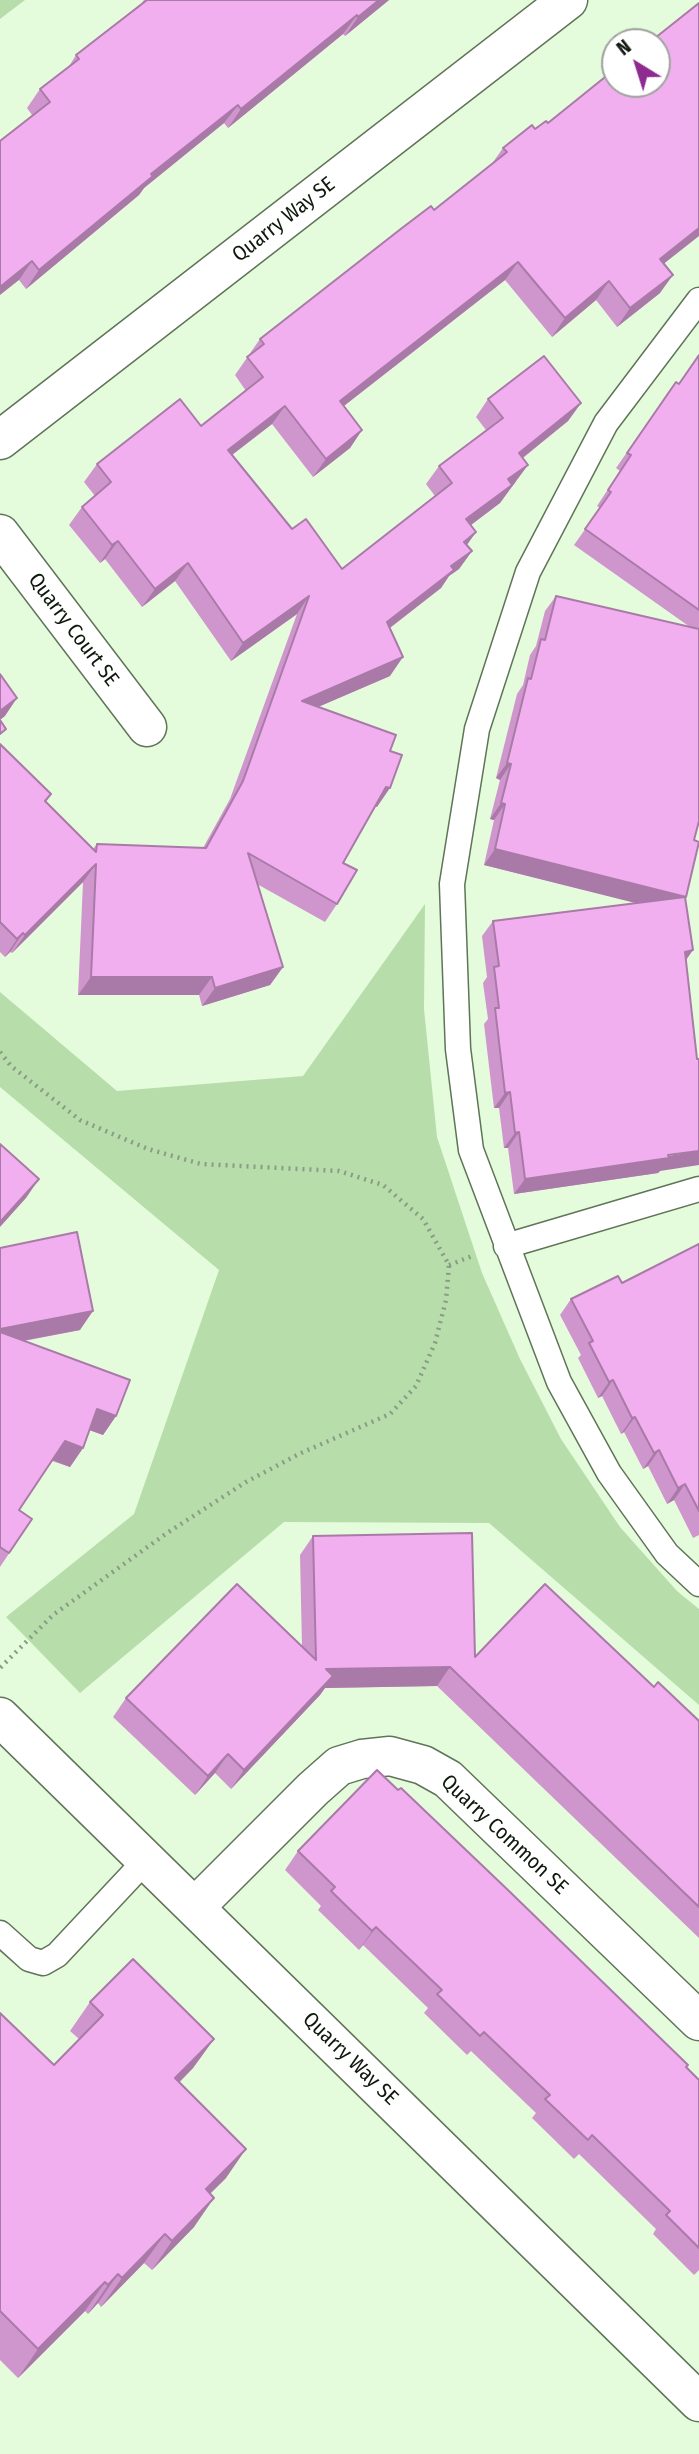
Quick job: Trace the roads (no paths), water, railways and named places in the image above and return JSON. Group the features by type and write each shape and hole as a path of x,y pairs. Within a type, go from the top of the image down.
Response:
{"street":[{"name":"Quarry Way SE","path":"0,440 568,0"},
{"name":"Quarry Court SE","path":"0,534 147,727"},
{"name":"Quarry Way SE","path":"0,1717 699,2402"},
{"name":"Quarry Common SE","path":"195,1907 339,1766 362,1759 390,1756 423,1765 448,1779 699,2021"}],"lane":[{"path":"699,300 606,423 528,572 477,729 452,884 458,1049 471,1150 559,1382 609,1473 667,1554 699,1584"},
{"path":"506,1246 699,1189"},
{"path":"0,1933 29,1959 43,1963 57,1955 146,1860"}]}
